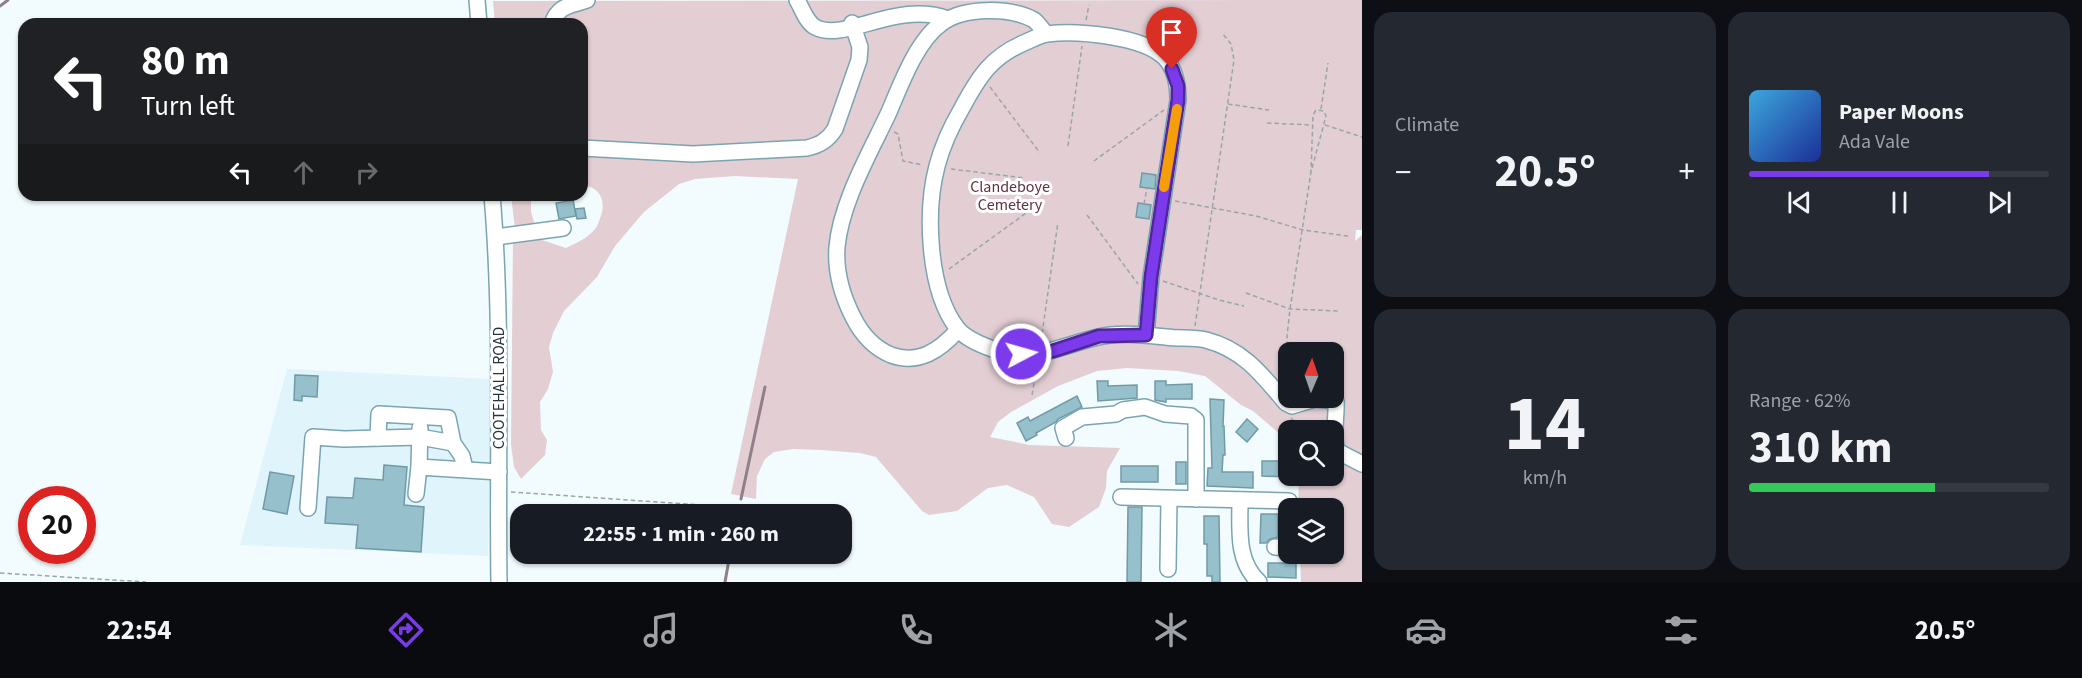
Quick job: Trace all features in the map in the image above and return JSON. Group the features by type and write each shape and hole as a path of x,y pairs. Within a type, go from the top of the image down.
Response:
{"street":[{"path":"477,0 478,18"},
{"path":"554,18 556,12 561,9 586,0"},
{"path":"797,0 809,22 823,29 834,29 887,8 904,6 931,11 948,19"},
{"path":"958,330 944,345 924,356 909,358 886,353 872,343 856,321 841,286 837,268 837,247 842,222 856,182 916,54 929,34 948,19 975,11 1016,14 1035,21 1046,34"},
{"path":"588,148 693,154 807,148 821,143 835,129 859,60 860,47 852,23"},
{"path":"1146,335 1151,277 1178,100 1178,86 1172,69 1165,59 1144,45 1084,34 1046,34 1016,46 1000,56 980,75 958,114 936,167 931,216 931,248 935,279 942,300 958,330 990,348 1005,352 1039,354 1099,336 1146,335 1207,340 1236,352 1257,368 1286,403 1292,406 1316,399 1336,401 1334,442 1337,451 1362,464"},
{"name":"COOTEHALL ROAD","path":"493,201 496,237 499,582"},
{"path":"496,237 564,228"},
{"path":"1066,438 1063,428 1082,417 1116,414 1123,410 1144,407 1165,414 1191,416 1196,420 1196,499"},
{"path":"378,438 379,414 448,418 453,443 462,456 465,469"},
{"path":"416,494 421,416"},
{"path":"308,508 313,437 344,439 420,437 453,443"},
{"path":"419,467 499,472"},
{"path":"1121,497 1278,500"},
{"path":"1168,569 1169,498"},
{"path":"1240,500 1241,548 1250,574 1259,582"}],"path":[{"path":"1068,146 1089,5"},
{"path":"1193,338 1233,52 1231,44 1222,33"},
{"path":"1321,110 1328,63"},
{"path":"980,75 1040,153"},
{"path":"1094,160 1178,100"},
{"path":"1227,104 1269,110"},
{"path":"1287,342 1311,172 1314,113 1316,110 1321,110 1326,113 1311,172"},
{"path":"1267,123 1313,126"},
{"path":"1324,124 1362,136"},
{"path":"1144,204 1147,188"},
{"path":"1162,199 1256,216 1303,230 1348,236"},
{"path":"935,279 1033,208"},
{"path":"1087,215 1149,298"},
{"path":"1032,395 1058,222"},
{"path":"1151,277 1244,306"},
{"path":"1246,293 1290,309 1338,311"},
{"path":"500,492 684,504"},
{"path":"0,573 146,582"}],"shaded area":[{"path":"287,369 491,379 488,556 240,545"}],"green space":[{"name":"Clandeboye Cemetery","path":"1362,0 1362,230 1356,230 1355,241 1362,235 1362,582 1301,582 1300,564 1344,564 1344,498 1298,498 1299,486 1344,486 1344,420 1278,420 1278,432 1205,376 1178,371 1127,368 1097,371 1058,386 1011,412 998,422 990,437 1030,445 1120,448 1107,471 1106,488 1099,507 1069,527 1052,524 1034,497 1007,485 988,488 957,511 929,515 922,511 876,457 860,453 793,449 774,452 765,459 757,476 756,499 731,494 798,179 735,176 695,179 679,184 644,212 615,246 597,277 564,311 553,333 549,347 553,372 548,389 540,402 541,430 547,440 545,455 521,479 514,467 511,444 513,240 530,236 566,248 585,238 598,225 602,200 597,191 588,186 588,18 494,18 493,1"},
{"path":"512,201 531,201 531,212 535,225 515,229"}],"building":[{"path":"1142,173 1156,175 1155,189 1140,187"},
{"path":"573,201 576,216 559,219 556,203"},
{"path":"1138,203 1151,205 1149,219 1136,217"},
{"path":"584,208 586,218 577,219 575,209"},
{"path":"295,375 318,376 317,397 302,396 302,401 294,400"},
{"path":"1097,381 1108,381 1108,386 1137,385 1137,398 1098,401"},
{"path":"1155,381 1166,381 1166,385 1192,384 1192,399 1166,399 1166,402 1155,400"},
{"path":"1077,396 1082,407 1058,419 1026,441 1017,423 1028,417 1030,421"},
{"path":"1210,399 1224,400 1225,455 1223,455 1222,472 1253,472 1253,488 1207,486 1208,468 1212,468"},
{"path":"1247,419 1258,429 1247,442 1236,432"},
{"path":"1262,461 1278,461 1278,477 1262,476"},
{"path":"1176,462 1186,462 1186,484 1176,484"},
{"path":"384,465 407,467 404,505 424,507 421,552 356,548 358,525 325,523 327,497 353,498 355,478 383,480"},
{"path":"1121,466 1158,466 1158,482 1121,482"},
{"path":"270,472 294,476 287,514 263,509"},
{"path":"1128,507 1142,507 1141,582 1127,582"},
{"path":"1261,514 1278,514 1278,537 1266,543 1260,543"},
{"path":"1204,516 1219,516 1220,582 1212,582 1212,576 1207,576"},
{"path":"1268,563 1296,564 1296,578 1268,577"}],"waterway":[{"path":"0,6 8,0"},
{"path":"741,499 765,387"},
{"path":"725,582 728,564"}],"slow traffic":[{"path":"1164,187 1177,109"}],"route":[{"path":"1021,354 1053,351 1099,336 1146,335 1151,277 1178,100 1178,86 1172,69"}]}
